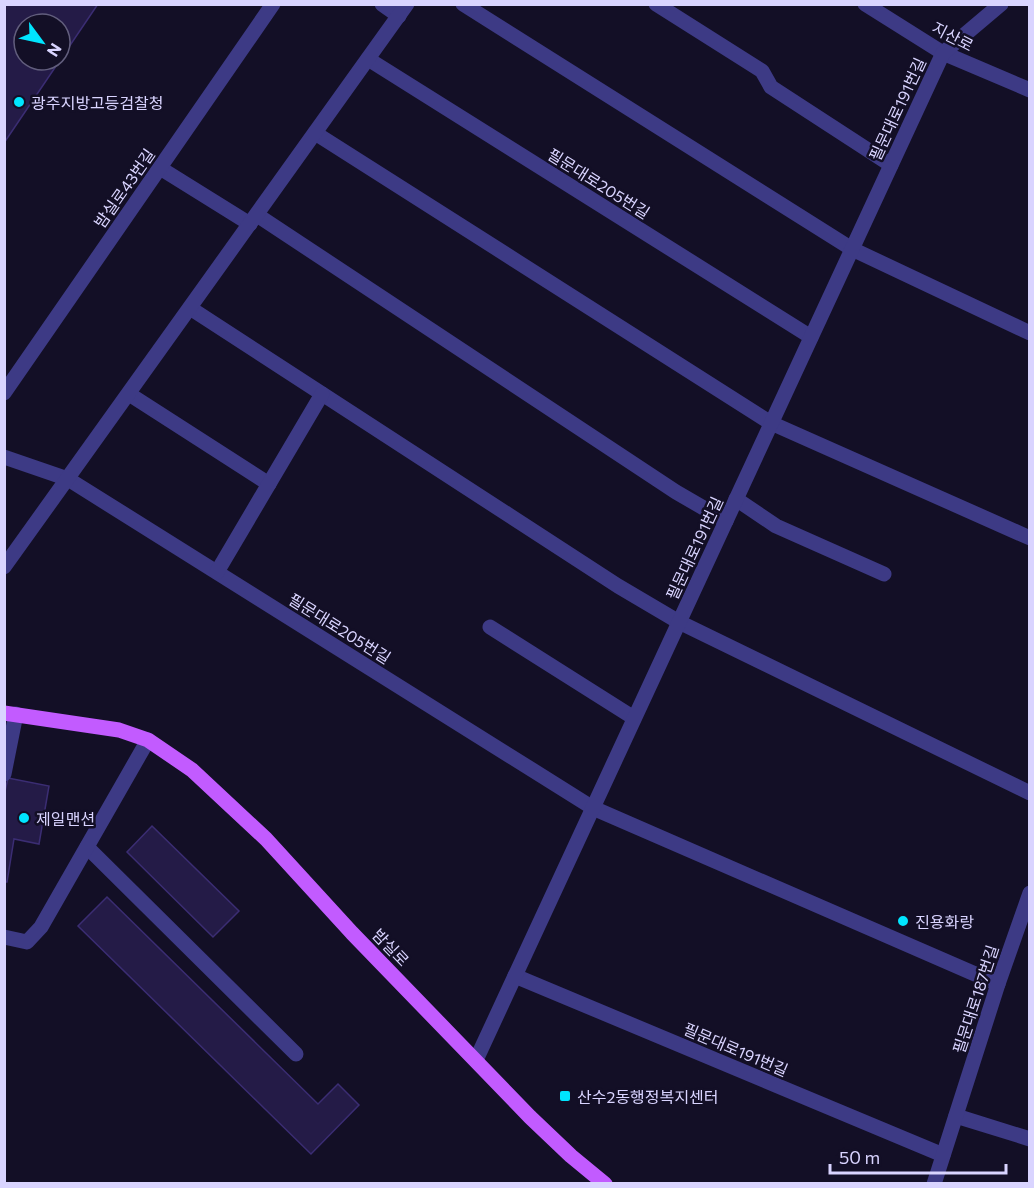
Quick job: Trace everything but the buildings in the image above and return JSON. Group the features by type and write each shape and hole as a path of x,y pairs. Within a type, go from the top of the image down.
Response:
{"main road":[{"name":"밤실로","path":"10,714 119,730 148,740 192,770 234,808 562,1148 605,1184"}],"street":[{"name":"밤실로43번길","path":"4,393 273,4"},
{"path":"4,567 403,10 382,4"},
{"path":"463,4 852,249 1029,333"},
{"path":"656,4 762,71 771,87 891,165"},
{"name":"지산로","path":"865,4 943,53 1029,90"},
{"name":"필문대로191번길","path":"476,1060 943,53 1001,4"},
{"name":"필문대로205번길","path":"368,59 811,337"},
{"path":"315,133 771,423 1029,538"},
{"path":"160,168 254,220 676,492 726,521"},
{"path":"190,308 618,586 679,622"},
{"path":"129,394 269,484"},
{"path":"217,572 322,394"},
{"name":"필문대로205번길","path":"4,458 68,479 593,808"},
{"path":"736,499 776,526 884,574"},
{"name":"필문대로191번길","path":"679,622 1029,793"},
{"path":"490,627 634,718"},
{"path":"4,774 10,714"},
{"path":"4,938 27,942 41,927 148,740"},
{"path":"593,808 998,984"},
{"path":"87,847 296,1054"},
{"name":"필문대로187번길","path":"934,1184 1029,894"},
{"name":"필문대로191번길","path":"515,976 944,1155"},
{"path":"956,1116 1029,1139"}],"place":[{"name":"광주지방고등검찰청","path":"19,102"},
{"name":"제일맨션","path":"24,818"},
{"name":"진용화랑","path":"903,921"},
{"name":"산수2동행정복지센터","path":"565,1096"}]}
